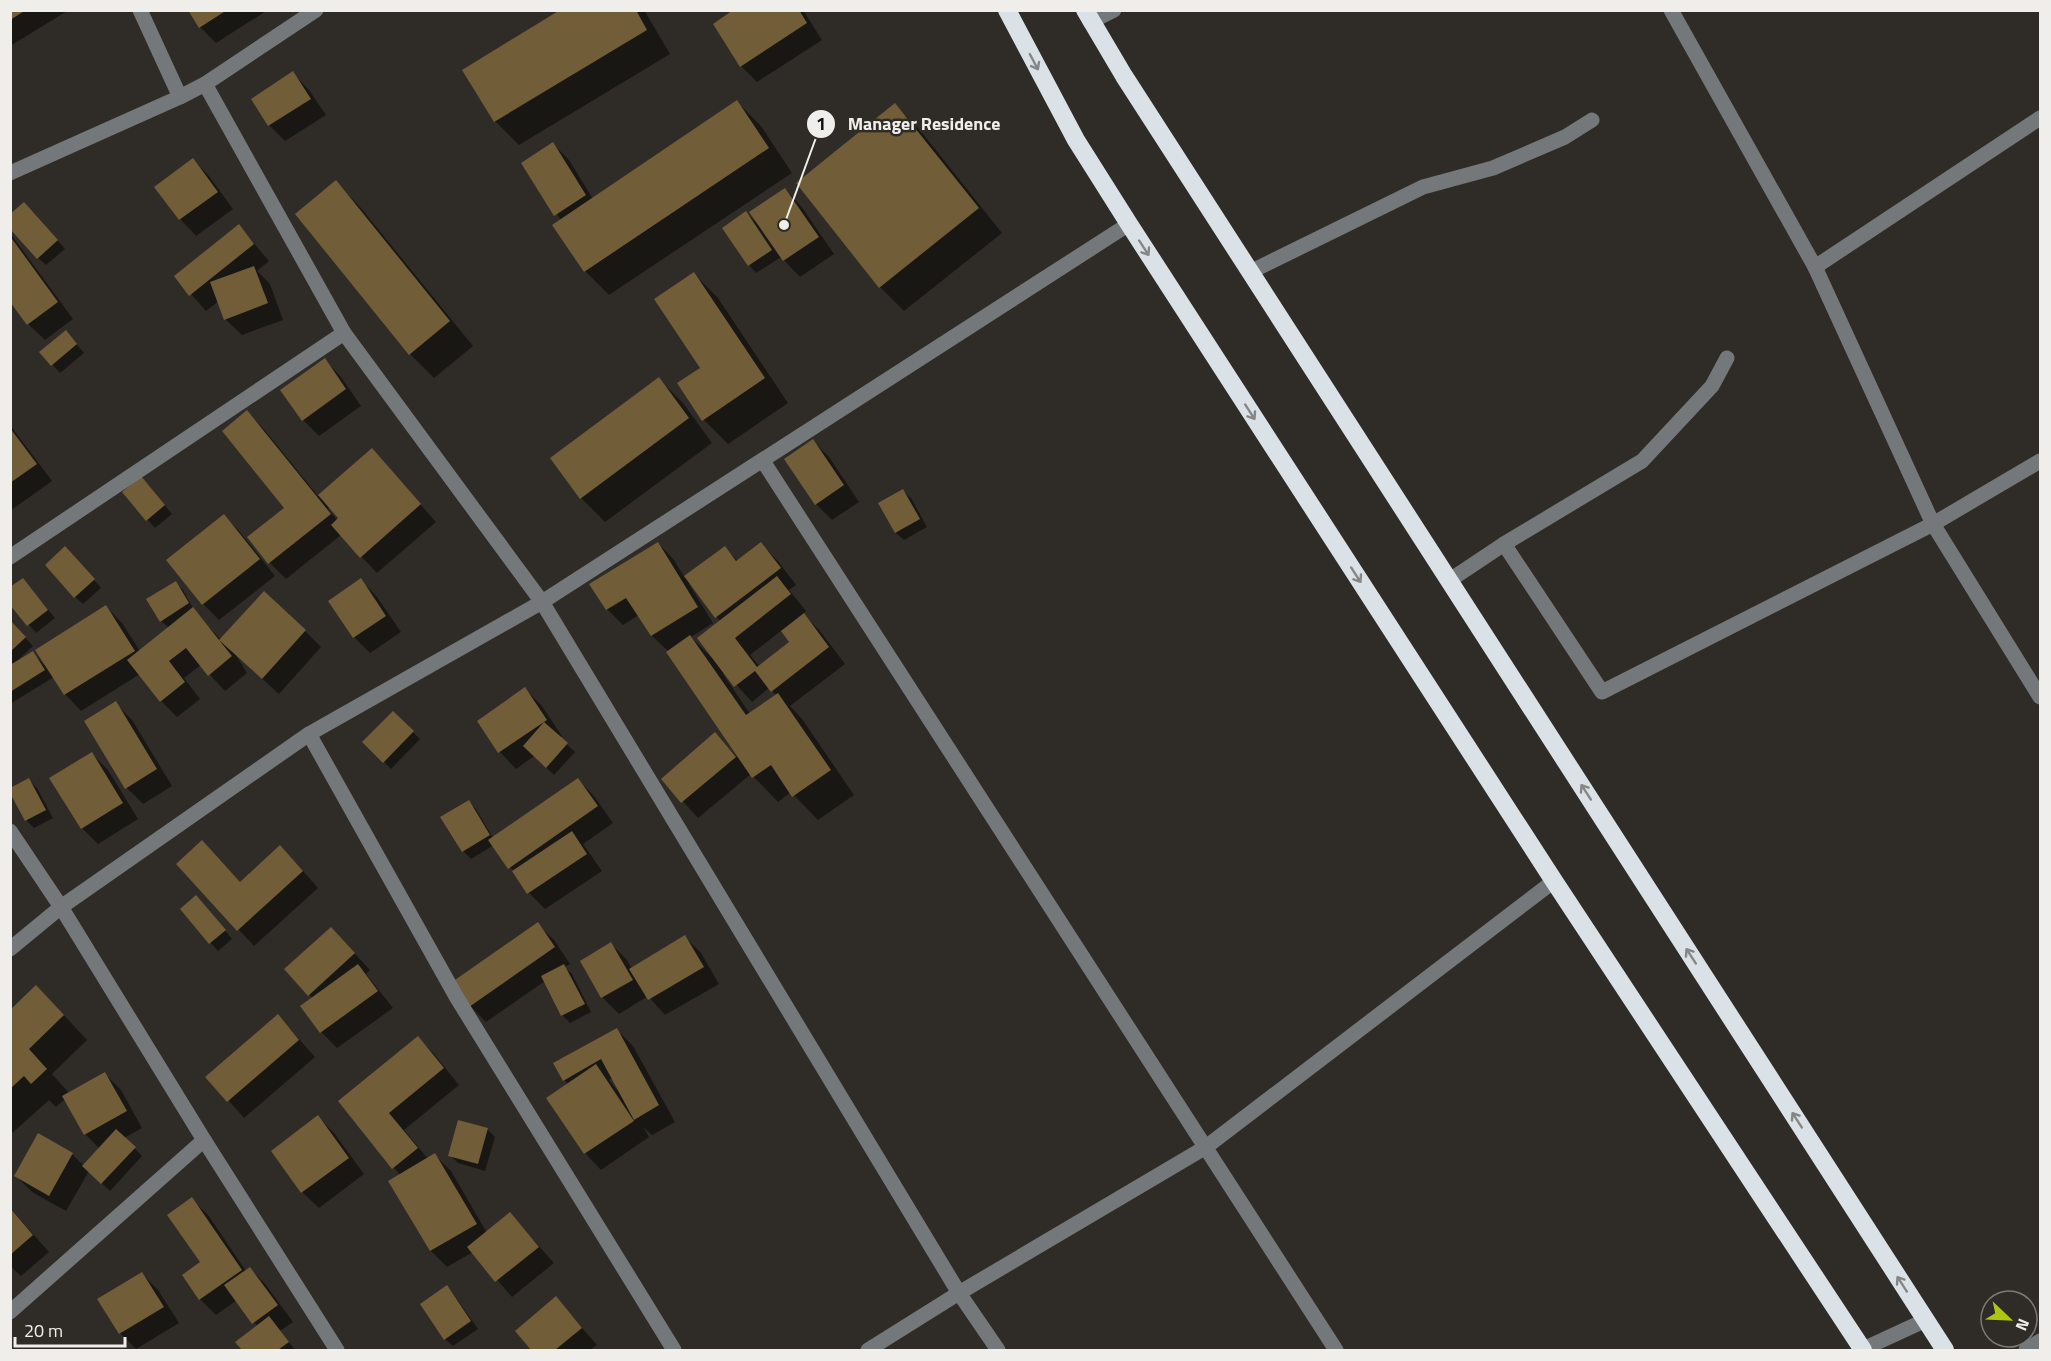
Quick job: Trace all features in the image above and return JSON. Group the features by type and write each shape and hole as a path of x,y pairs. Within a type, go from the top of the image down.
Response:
{"highway":[{"path":"1007,10 1076,140 1129,224 1554,881 1862,1350"},
{"path":"1088,16 1250,272 1945,1350"}],"street":[{"path":"140,10 180,97"},
{"path":"10,173 205,84 316,10"},
{"path":"1088,16 1114,10"},
{"path":"1671,10 1815,267 1934,524 2040,697"},
{"path":"205,84 344,333 542,602 959,1293 998,1350"},
{"path":"1815,267 2040,118"},
{"path":"1250,272 1423,187 1493,168 1565,137 1592,120"},
{"path":"10,949 62,907 309,734 542,602 1129,224"},
{"path":"10,557 344,333"},
{"path":"1450,580 1504,544 1642,461 1712,386 1727,358"},
{"path":"763,461 1336,1350"},
{"path":"1504,544 1602,692 1934,524 2040,461"},
{"path":"309,734 457,999 674,1350"},
{"path":"10,831 62,907 204,1140 337,1350"},
{"path":"868,1350 959,1293 1206,1147 1554,881"},
{"path":"10,1312 204,1140"},
{"path":"1862,1350 1926,1320"},
{"path":"2026,1350 2040,1341"}],"building":[{"path":"10,10 26,10 10,20"},
{"path":"188,10 227,10 199,28"},
{"path":"560,10 636,10 647,30 494,122 462,70"},
{"path":"733,10 799,10 807,23 740,67 713,24"},
{"path":"293,71 311,99 268,126 251,99"},
{"path":"737,100 769,148 584,272 552,225"},
{"path":"895,103 979,208 879,288 796,183"},
{"path":"553,142 586,195 554,216 521,163"},
{"path":"193,158 218,192 179,220 154,187"},
{"path":"336,180 450,321 409,355 295,214"},
{"path":"785,188 819,237 783,261 749,212"},
{"path":"24,202 58,240 37,259 10,229 10,214"},
{"path":"746,211 772,250 748,266 722,228"},
{"path":"239,224 254,244 189,296 174,276"},
{"path":"10,236 58,302 27,325 10,302"},
{"path":"254,266 268,303 224,320 210,282"},
{"path":"694,272 765,378 702,421 677,383 700,368 654,299"},
{"path":"66,330 77,344 51,366 39,352"},
{"path":"325,358 346,389 302,421 280,390"},
{"path":"659,377 689,418 580,499 550,458"},
{"path":"247,410 331,514 268,564 247,537 284,508 222,431"},
{"path":"10,428 37,464 10,483"},
{"path":"813,439 844,485 815,505 784,459"},
{"path":"372,448 421,504 360,558 331,525 338,518 318,495"},
{"path":"141,476 165,505 146,521 122,492"},
{"path":"903,489 920,519 895,533 878,503"},
{"path":"224,514 260,559 202,605 166,560"},
{"path":"658,542 698,607 651,636 626,598 606,610 589,584"},
{"path":"761,542 781,568 715,618 684,576 725,546 736,561"},
{"path":"65,546 95,579 74,598 45,565"},
{"path":"777,576 791,594 735,638 757,667 789,642 781,631 804,613 829,647 771,692 755,671 734,687 697,638"},
{"path":"23,578 48,610 27,626 10,605 10,587"},
{"path":"361,578 386,616 353,638 328,601"},
{"path":"176,581 189,603 160,622 146,599"},
{"path":"264,591 306,630 262,679 219,640"},
{"path":"106,605 135,651 64,695 35,650"},
{"path":"193,607 232,656 208,676 186,648 169,661 185,682 160,702 127,660"},
{"path":"10,620 26,637 10,652"},
{"path":"690,635 746,715 778,693 831,770 792,797 771,765 752,778 666,652"},
{"path":"33,651 45,670 10,692 10,665"},
{"path":"525,687 547,720 498,753 477,721"},
{"path":"116,701 157,769 125,789 84,721"},
{"path":"393,711 414,731 383,763 362,742"},
{"path":"544,722 568,743 546,768 523,746"},
{"path":"715,732 736,757 681,803 661,779"},
{"path":"92,752 123,803 81,829 49,778"},
{"path":"29,778 46,810 25,821 10,793 10,788"},
{"path":"578,778 598,806 508,869 488,840"},
{"path":"469,800 490,835 462,852 440,817"},
{"path":"572,831 587,854 527,894 512,871"},
{"path":"202,840 240,882 280,845 303,871 237,931 176,864"},
{"path":"196,895 226,930 209,944 180,909"},
{"path":"538,922 555,947 469,1007 452,982"},
{"path":"331,927 355,953 308,996 284,969"},
{"path":"685,935 704,967 648,1000 629,969"},
{"path":"611,942 633,980 601,998 580,961"},
{"path":"358,964 378,991 320,1033 300,1006"},
{"path":"564,964 585,1004 561,1016 541,976"},
{"path":"36,985 64,1015 29,1049 47,1069 31,1084 24,1076 10,1089 10,1010"},
{"path":"278,1014 299,1040 227,1102 205,1077"},
{"path":"617,1028 659,1105 634,1120 601,1059 563,1081 553,1063"},
{"path":"418,1036 444,1068 389,1113 418,1148 392,1169 338,1101"},
{"path":"596,1064 634,1121 584,1154 546,1098"},
{"path":"105,1072 127,1111 84,1135 62,1096"},
{"path":"318,1115 349,1158 301,1193 271,1151"},
{"path":"458,1120 488,1128 478,1164 448,1156"},
{"path":"116,1129 136,1147 101,1184 82,1166"},
{"path":"38,1133 73,1153 49,1196 14,1176"},
{"path":"435,1153 477,1224 430,1251 388,1181"},
{"path":"192,1197 242,1270 199,1300 182,1275 200,1262 167,1215"},
{"path":"10,1208 33,1235 10,1255"},
{"path":"510,1212 539,1247 495,1282 467,1247"},
{"path":"250,1267 278,1305 252,1324 224,1285"},
{"path":"142,1272 164,1307 119,1334 97,1299"},
{"path":"447,1285 471,1321 444,1340 420,1304"},
{"path":"556,1296 582,1328 555,1350 531,1350 515,1331"},
{"path":"269,1316 289,1342 278,1350 242,1350 235,1342"}],"place":[{"name":"Manager Residence","path":"784,225"}]}
